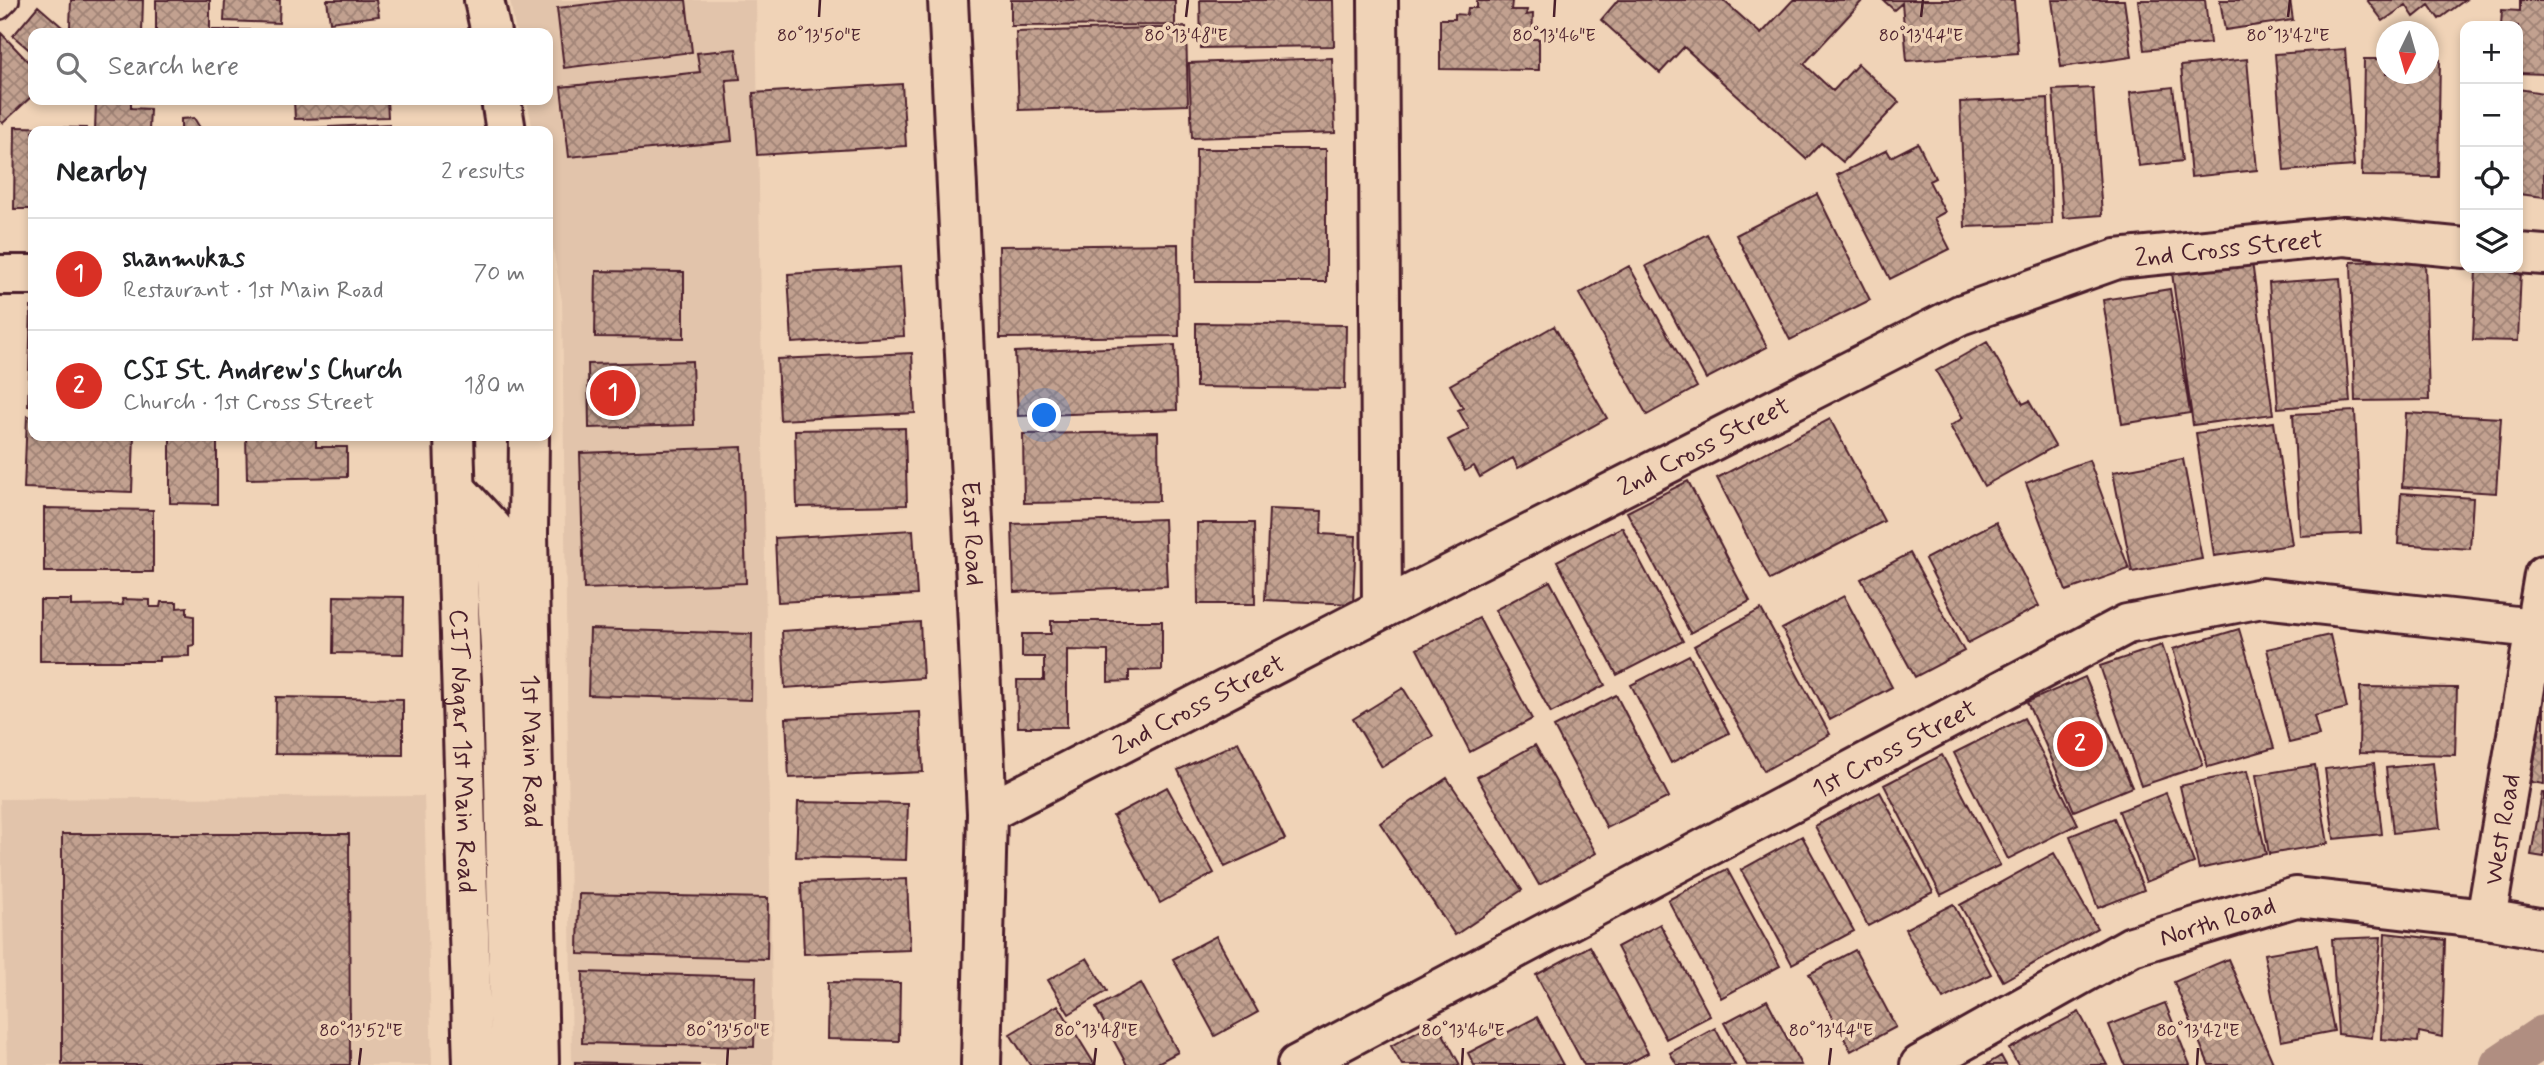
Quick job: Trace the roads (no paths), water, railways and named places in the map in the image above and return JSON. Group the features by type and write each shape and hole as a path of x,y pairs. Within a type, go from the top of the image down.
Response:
{"street":[{"path":"484,0 490,28"},
{"name":"East Road","path":"948,0 988,813 981,1065"},
{"path":"1378,0 1382,609"},
{"path":"502,105 505,126"},
{"name":"2nd Cross Street","path":"988,813 1960,315 2118,258 2344,236 2460,248"},
{"path":"2523,254 2544,256"},
{"path":"0,275 28,275"},
{"name":"CIT Nagar 1st Main Road","path":"454,441 473,1065"},
{"name":"1st Main Road","path":"529,441 540,1065"},
{"path":"493,529 528,484"},
{"path":"456,489 493,529 502,680 510,1065"},
{"name":"West Road","path":"2486,919 2544,575"},
{"name":"1st Cross Street","path":"1297,1065 2127,624 2262,598 2534,628"},
{"name":"North Road","path":"1920,1065 2132,946 2296,897 2486,919 2544,929"}],"lane":[{"path":"0,8 8,0"}],"waterway":[{"path":"2501,1065 2544,1036"}],"place":[{"name":"shanmukas","path":"613,393"},
{"name":"CSI St. Andrew's Church","path":"2080,744"}]}
